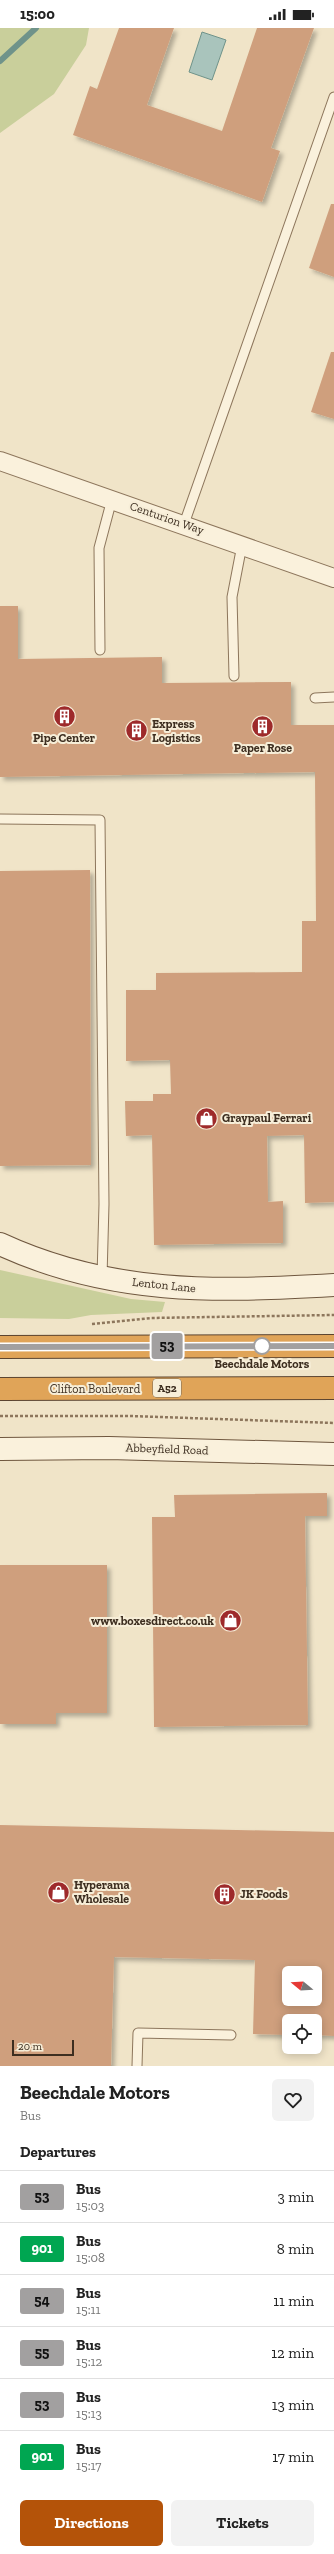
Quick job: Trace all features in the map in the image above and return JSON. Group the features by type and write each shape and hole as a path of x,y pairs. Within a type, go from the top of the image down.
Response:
{"highway":[{"path":"0,1347 334,1346"},
{"name":"Clifton Boulevard","path":"0,1389 334,1388"}],"street":[{"name":"Centurion Way","path":"0,461 184,524 334,578"},
{"name":"Lenton Lane","path":"0,1244 35,1260 102,1278 189,1289 240,1290 334,1285"},
{"name":"Abbeyfield Road","path":"0,1449 109,1448 334,1454"}],"lane":[{"path":"184,524 334,97"},
{"path":"100,650 99,548 112,499"},
{"path":"234,676 232,597 242,545"},
{"path":"315,698 334,697"},
{"path":"0,819 100,820 104,1204 102,1278"},
{"path":"138,2066 138,2033 232,2035"}],"path":[{"path":"90,1324 152,1318 334,1315"},
{"path":"0,1416 130,1416 334,1423"}],"green space":[{"path":"0,28 89,28 86,45 54,94 0,133"},
{"path":"0,1270 131,1299 165,1302 162,1312 91,1315 69,1319 0,1318"}],"water":[{"path":"202,32 226,40 212,80 189,72"}],"building":[{"path":"119,28 174,28 147,105 222,131 257,28 314,28 271,148 280,151 262,202 73,135 90,86 97,89"},
{"path":"331,204 334,204 334,277 309,268"},
{"path":"331,352 334,352 334,419 311,412"},
{"path":"0,606 18,606 18,659 162,657 162,683 291,682 291,725 334,725 334,1202 305,1203 304,1135 267,1136 268,1202 283,1201 283,1243 154,1245 152,1135 126,1136 125,1101 153,1101 153,1094 171,1094 170,1060 126,1061 126,990 156,990 156,973 302,972 302,921 316,921 315,772 0,777"},
{"path":"90,870 91,1165 0,1166 0,871"},
{"name":"www.boxesdirect.co.uk","path":"327,1493 327,1516 305,1516 308,1725 154,1727 152,1517 175,1517 174,1495"},
{"path":"0,1565 107,1565 107,1713 56,1713 56,1724 0,1724"},
{"path":"0,1825 334,1832 334,2036 322,2035 322,2014 282,2014 282,2035 253,2034 255,1960 114,1957 111,2066 0,2066"}],"waterway":[{"path":"0,61 36,28"}],"bus line":[{"name":"53","path":"0,1347 67,1345 334,1346"}],"place":[{"name":"Pipe Center","path":"64,717"},
{"name":"Paper Rose","path":"263,727"},
{"name":"Express Logistics","path":"137,731"},
{"name":"Graypaul Ferrari","path":"206,1118"},
{"name":"Beechdale Motors","path":"262,1346"},
{"name":"www.boxesdirect.co.uk","path":"230,1621"},
{"name":"Hyperama Wholesale","path":"58,1892"},
{"name":"JK Foods","path":"225,1894"}]}
